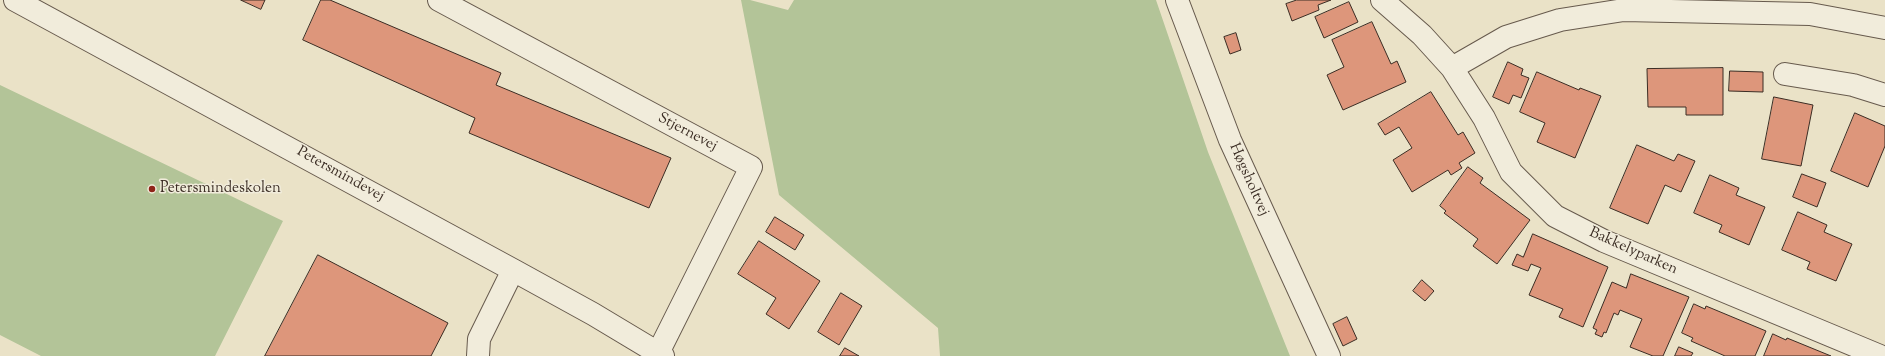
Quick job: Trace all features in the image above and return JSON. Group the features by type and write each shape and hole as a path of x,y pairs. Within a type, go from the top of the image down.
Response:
{"street":[{"name":"Petersmindevej","path":"15,0 593,314 660,355"},
{"name":"Stjernevej","path":"439,0 751,167 660,355"},
{"name":"Høgsholtvej","path":"1177,0 1230,140 1328,356"},
{"name":"Bakkelyparken","path":"1382,0 1422,35 1452,68 1484,118 1511,172 1555,216 1604,241 1880,356"},
{"path":"1452,68 1506,37 1560,20 1624,10 1810,14 1885,28"},
{"path":"1785,74 1853,85 1885,95"},
{"path":"478,356 479,338 513,270"}],"green space":[{"path":"741,0 750,0 788,10 794,0 1156,0 1208,152 1290,356 940,356 938,328 779,195"},
{"path":"0,85 283,221 215,356 41,356 0,335"}],"building":[{"path":"241,0 265,0 261,9"},
{"path":"321,0 330,0 501,73 496,85 671,158 649,208 469,133 475,118 303,40"},
{"path":"1297,0 1331,0 1318,5 1319,10 1292,21 1286,4"},
{"path":"1349,2 1358,22 1324,38 1315,17"},
{"path":"1372,22 1391,64 1397,61 1406,82 1343,110 1327,75 1344,67 1332,40"},
{"path":"1236,33 1241,50 1230,54 1224,37"},
{"path":"1508,62 1523,69 1521,75 1529,78 1521,98 1513,95 1509,104 1493,97"},
{"path":"1723,68 1723,115 1686,115 1686,107 1648,107 1647,69"},
{"path":"1730,71 1763,72 1763,92 1729,91"},
{"path":"1537,72 1579,90 1580,88 1601,96 1575,158 1537,142 1545,123 1520,112"},
{"path":"1431,92 1458,135 1463,132 1475,153 1459,163 1462,168 1451,175 1448,170 1412,192 1393,160 1412,148 1399,127 1385,135 1378,124"},
{"path":"1774,97 1813,105 1801,166 1762,159"},
{"path":"1855,113 1885,126 1885,146 1868,187 1831,171"},
{"path":"1637,145 1674,161 1678,154 1695,161 1681,192 1665,185 1648,224 1610,208"},
{"path":"1468,167 1483,178 1480,183 1530,220 1497,264 1473,246 1478,239 1444,213 1446,211 1440,206"},
{"path":"1802,174 1826,183 1817,207 1793,197"},
{"path":"1710,175 1739,188 1736,195 1765,207 1749,245 1719,232 1722,225 1694,213"},
{"path":"1798,212 1827,225 1824,232 1852,244 1836,281 1807,269 1810,262 1782,250"},
{"path":"775,217 804,235 795,250 766,232"},
{"path":"1533,234 1608,267 1583,327 1559,317 1563,309 1529,295 1541,268 1531,264 1528,271 1512,265 1517,254 1523,257"},
{"path":"759,241 820,281 789,329 766,314 776,298 738,274"},
{"path":"318,255 448,323 431,356 265,356"},
{"path":"1631,274 1689,297 1663,356 1653,356 1630,347 1642,319 1620,310 1618,315 1614,313 1606,333 1604,332 1602,337 1595,334 1597,330 1593,328 1612,282 1626,288"},
{"path":"1422,280 1434,291 1425,301 1413,291"},
{"path":"841,293 862,306 839,345 818,332"},
{"path":"1694,304 1705,309 1706,306 1766,331 1755,356 1725,356 1691,341 1693,338 1682,333"},
{"path":"1347,317 1357,339 1343,346 1333,324"},
{"path":"1773,334 1786,340 1787,338 1831,356 1764,356"},
{"path":"1679,347 1693,353 1691,356 1675,356"},
{"path":"845,348 859,356 840,356"}],"place":[{"name":"Petersmindeskolen","path":"152,189"}]}
